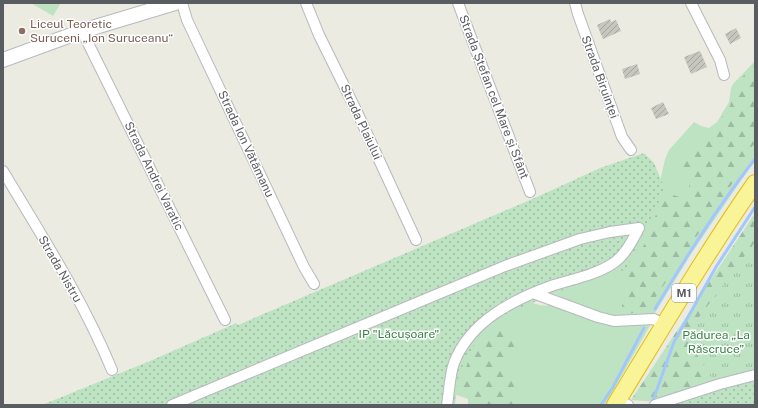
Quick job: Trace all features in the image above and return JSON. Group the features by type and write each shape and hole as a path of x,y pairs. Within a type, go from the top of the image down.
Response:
{"highway":[{"name":"M1","path":"620,404 664,325 726,225 755,182"}],"main road":[{"path":"3,60 82,31 175,3"}],"street":[{"name":"Strada Ion Vătămanu","path":"182,3 191,27 304,267 314,284"},
{"name":"Strada Plaiului","path":"306,3 318,35 357,112 416,240"},
{"name":"Strada Ștefan cel Mare și Sfânt","path":"458,3 530,192"},
{"name":"Strada Biruinței","path":"575,3 619,130 631,150"},
{"path":"691,3 720,60 724,75"},
{"name":"Strada Andrei Varatic","path":"82,31 225,320"},
{"name":"Strada Nistru","path":"3,171 70,284 112,370"},
{"path":"172,405 505,266 580,239 610,232 639,228 628,248 612,264 593,273 533,293 506,306 477,328 464,344 454,364 446,405"},
{"path":"533,293 598,317 614,321 654,319 664,325"},
{"path":"655,405 720,384 755,375"}],"green space":[{"path":"31,3 61,3 53,16"},
{"path":"755,61 755,160 691,254 655,313 629,317 616,317 598,313 555,294 554,292 656,200 665,159 669,150 694,122 709,128 717,122 729,102 733,84"},
{"path":"755,65 755,145 744,153 746,161 738,175 649,307 640,312 625,314 622,306 628,274 654,227 655,217 663,199 670,194 683,198 689,196 689,182 684,180 680,170 695,139 709,135 730,106 735,85"},
{"name":"IP \"Lăcușoare\"","path":"644,153 654,163 665,189 625,271 612,269 506,314 481,332 459,373 455,405 42,405 150,361 236,323 238,325 537,197 600,168"},
{"name":"Pădurea „La Răscruce”","path":"755,213 755,372 658,402 631,400"},
{"path":"755,242 755,372 715,383 685,336"},
{"path":"526,301 542,305 551,304 597,322 617,326 637,323 651,324 605,405 468,405 468,399 454,394 455,384 464,355 474,338 492,320"},
{"path":"497,330 516,334 517,349 507,353 502,368 516,378 525,388 517,395 520,405 474,405 475,400 468,395 461,385 468,361 484,341"},
{"path":"755,372 755,405 657,405"}],"building":[{"path":"610,19 611,22 616,20 621,31 603,39 597,25"},
{"path":"736,28 741,38 730,44 725,34"},
{"path":"700,51 707,67 691,74 684,57"},
{"path":"637,64 640,74 625,79 622,69"},
{"path":"663,102 669,114 656,119 651,108"}],"waterway":[{"path":"655,309 703,232 755,159"},
{"path":"652,403 674,342 716,267 755,207"},
{"path":"601,405 613,387 644,328"}],"place":[{"name":"Liceul Teoretic Suruceni „Ion Suruceanu“","path":"22,31"}]}
